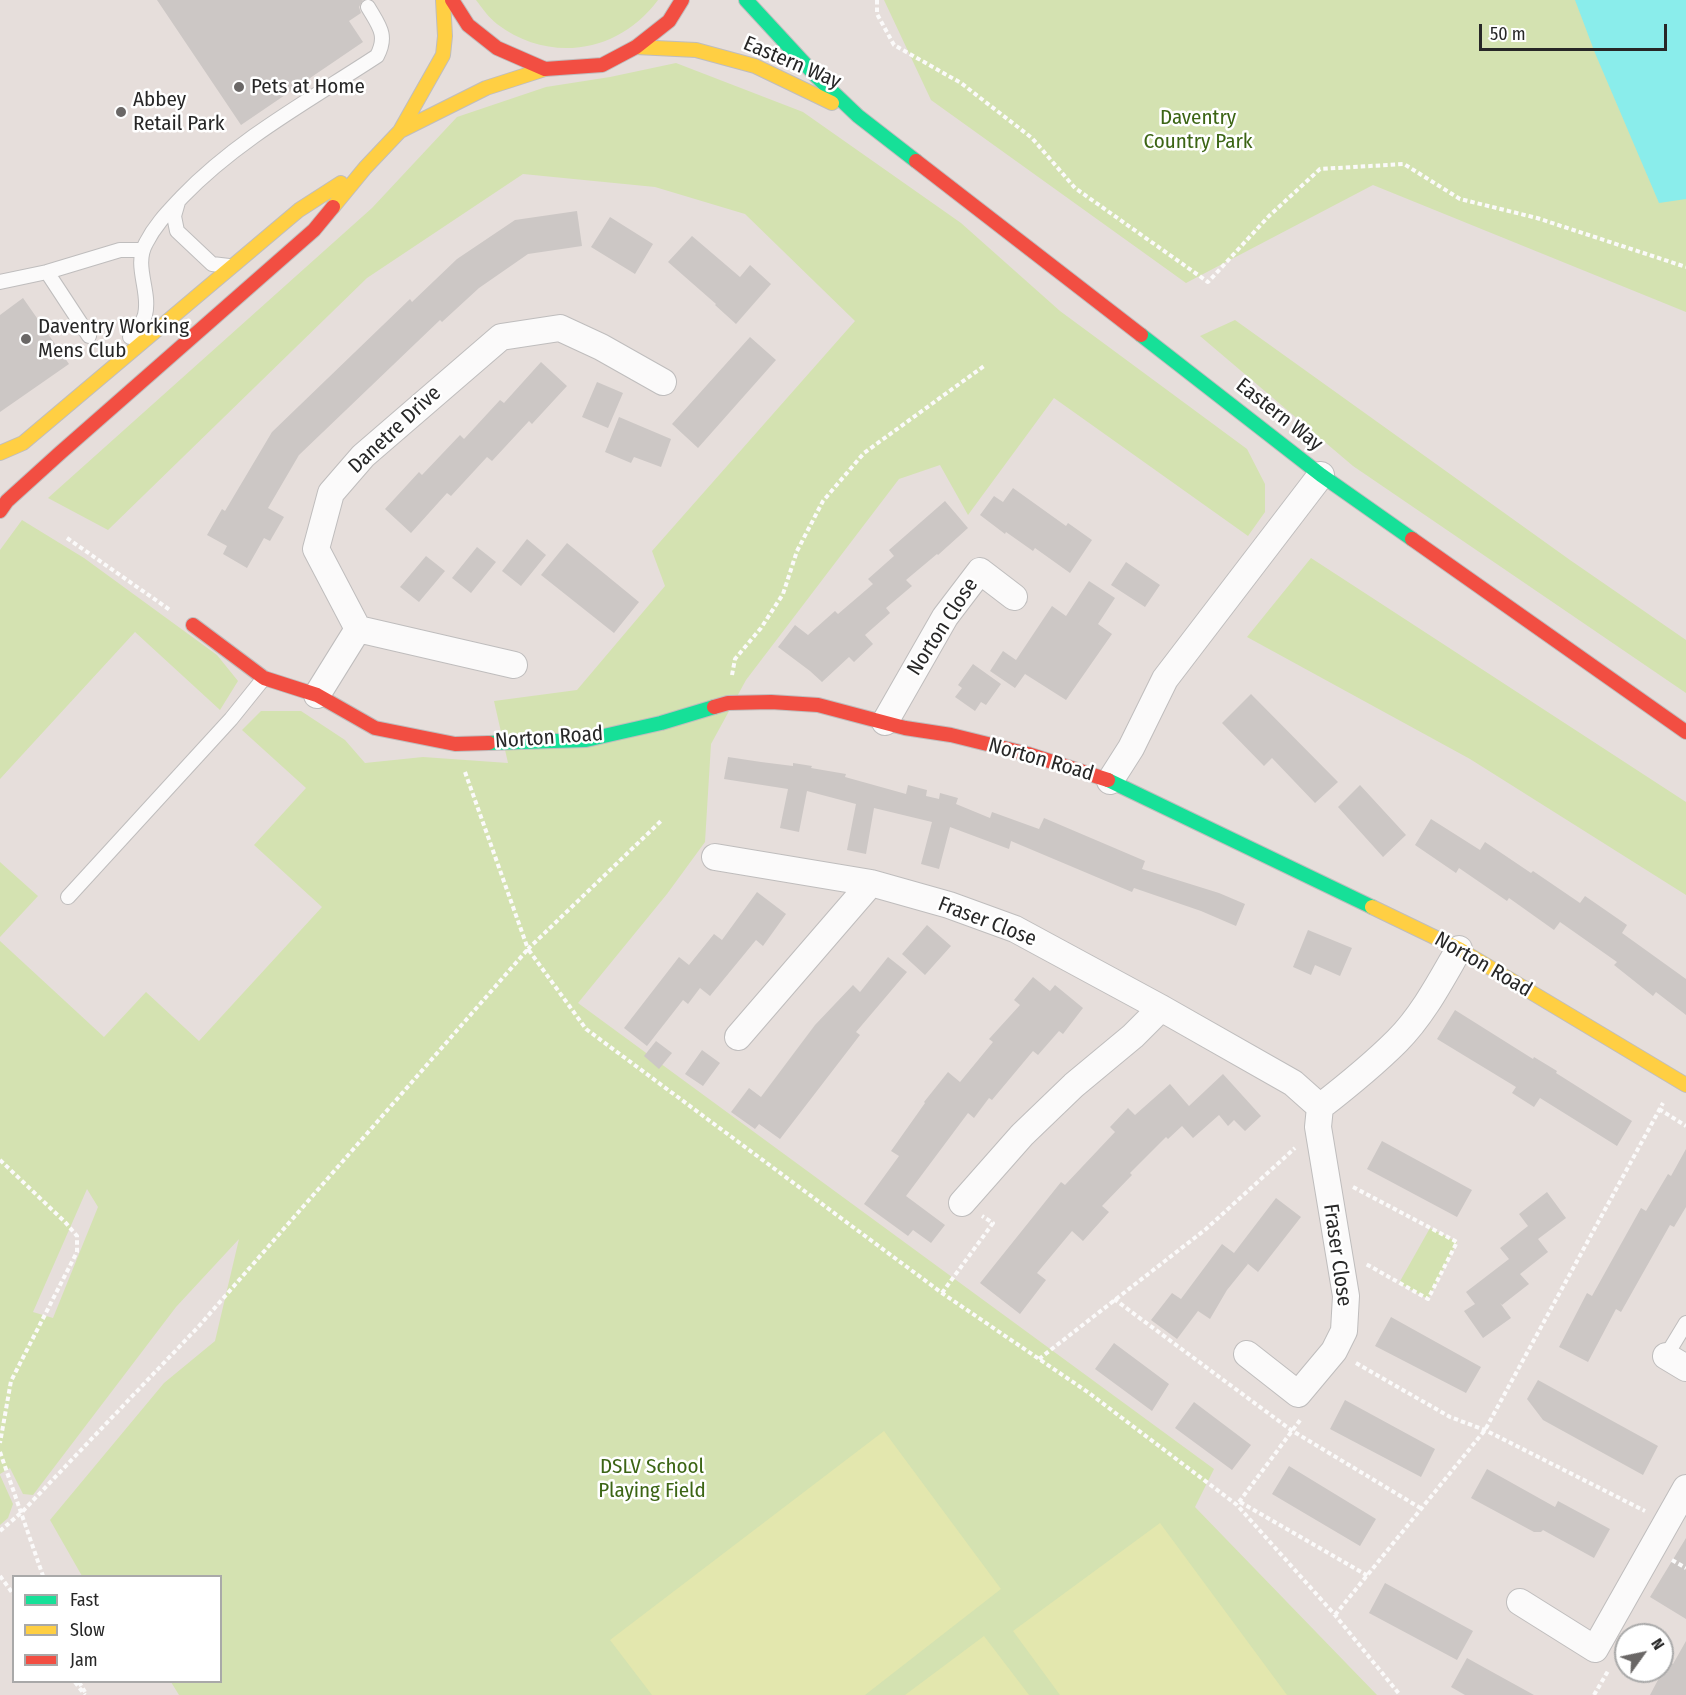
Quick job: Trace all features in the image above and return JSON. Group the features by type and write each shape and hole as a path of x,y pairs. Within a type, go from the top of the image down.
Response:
{"main road":[{"path":"0,511 7,501 60,453 315,230 365,168 400,131 443,55 445,36 443,0"},
{"path":"452,0 468,25 497,48 544,69"},
{"path":"400,131 486,88 544,69 602,65 636,47 669,21 682,0"},
{"name":"Eastern Way","path":"746,0 817,77 858,116 1321,475 1686,732"},
{"name":"Eastern Way","path":"636,47 696,50 755,66 858,116"},
{"path":"0,453 22,443 85,392 299,210 365,168"},
{"name":"Norton Road","path":"193,625 264,678 317,695 375,728 455,744 586,740 661,723 728,703 771,702 818,705 905,728 951,735 1028,754 1110,781 1459,949 1681,1082"}],"street":[{"name":"Danetre Drive","path":"358,629 316,549 331,493 363,456 501,338 560,328 601,347 663,382"},
{"name":"Norton Road","path":"1110,781 1131,748 1165,680 1321,475"},
{"name":"Norton Close","path":"885,722 945,618 980,571 1014,597"},
{"path":"317,695 358,629 514,665"},
{"name":"Fraser Close","path":"715,857 871,883 949,905 1015,929 1293,1083 1319,1117 1325,1173 1346,1296 1344,1331 1334,1351 1298,1394"},
{"path":"738,1037 871,883"},
{"path":"1319,1117 1399,1040 1432,996 1459,949"},
{"path":"962,1203 1022,1135 1074,1085 1133,1036 1161,1008"},
{"path":"1247,1354 1298,1394"},
{"path":"1520,1602 1595,1649 1686,1488"}],"lane":[{"path":"85,392 139,327 145,314 140,273 142,250 156,225 204,175 228,154 376,56 383,44 382,35 368,7"},
{"path":"179,200 174,216 177,231 212,264 232,266"},
{"path":"0,282 47,272 120,250 142,250"},
{"path":"47,272 89,336"},
{"path":"68,897 231,720 264,678"},
{"path":"1676,1362 1686,1323"}],"path":[{"path":"877,0 877,14 894,45 961,83 1032,138 1075,188 1208,282 1269,216 1320,170 1404,164 1460,199 1537,218 1686,267"},
{"path":"728,703 735,659 761,628 783,594 797,552 823,501 864,453 984,366"},
{"path":"67,538 193,625"},
{"path":"455,744 528,949 586,1029 942,1293 1089,1393 1238,1503 1368,1576"},
{"path":"0,1531 22,1512 199,1326 528,949 662,820"},
{"path":"1335,1616 1485,1430 1659,1109 1681,1082"},
{"path":"1659,1109 1686,1126"},
{"path":"1039,1359 1206,1230 1319,1117"},
{"path":"0,1160 77,1236 77,1252 10,1381 0,1443"},
{"path":"1325,1173 1457,1242 1428,1299 1338,1248"},
{"path":"942,1293 993,1223 962,1203"},
{"path":"1114,1299 1291,1430 1422,1509"},
{"path":"1334,1351 1450,1417 1485,1430 1667,1522"},
{"path":"1238,1503 1312,1405 1298,1394"},
{"path":"0,1452 43,1575"},
{"path":"1238,1503 1400,1695"},
{"path":"0,1576 12,1592"}],"green space":[{"path":"476,0 658,0 642,18 624,32 583,47 561,48 539,45 518,37 494,22"},
{"name":"Daventry Country Park","path":"884,0 1686,0 1686,312 1373,185 1186,283 931,100"},
{"name":"DSLV School Playing Field","path":"676,63 803,112 961,223 1060,311 1247,449 1265,484 1265,512 1248,536 1054,398 968,515 940,465 899,479 746,680 711,744 705,842 667,894 578,1003 1214,1469 1195,1507 1377,1695 179,1695 172,1683 222,1683 222,1575 81,1575 50,1520 164,1383 215,1341 239,1239 176,1307 33,1495 23,1494 10,1468 0,1474 0,941 104,1037 146,992 199,1041 322,907 254,845 306,788 242,730 261,711 301,711 345,740 365,763 423,757 508,763 494,701 577,690 665,586 652,551 855,321 745,214 655,187 523,174 367,278 108,530 48,498 372,208 457,117 546,87","holes":["87,1189 98,1207 53,1318 33,1312"]},
{"path":"1235,320 1570,560 1686,640 1686,693 1353,466 1200,336"},
{"path":"22,520 84,558 217,655 238,681 220,710 135,632 0,779 0,550"},
{"path":"1311,558 1686,802 1686,895 1470,759 1247,637"},
{"path":"0,862 38,896 0,937"},
{"path":"1430,1228 1457,1242 1428,1299 1399,1283"},
{"path":"884,1431 1001,1589 865,1695 652,1695 610,1640"},
{"path":"0,1475 13,1504 8,1518 0,1525"},
{"path":"1160,1523 1287,1695 1060,1695 1013,1631"},
{"path":"984,1636 1029,1695 905,1695"}],"water":[{"path":"1575,0 1686,0 1686,199 1659,203"}],"building":[{"path":"157,0 363,0 359,7 361,13 349,21 363,42 241,125"},
{"path":"577,211 582,246 528,254 479,288 442,322 440,320 299,455 268,508 284,517 270,541 264,538 247,568 223,554 227,546 207,535 222,509 225,511 272,432 410,299 412,302 457,259 515,220"},
{"path":"610,217 653,244 635,274 591,247"},
{"path":"692,236 740,277 750,265 771,284 736,324 668,262"},
{"name":"Daventry Working Mens Club","path":"23,298 69,364 0,412 0,315"},
{"path":"750,337 776,360 698,448 672,424"},
{"path":"541,362 567,386 532,424 529,421 492,461 487,457 451,496 447,493 411,533 385,509 419,472 422,475 460,435 464,439 500,400 504,403"},
{"path":"597,382 623,393 608,428 582,417"},
{"path":"619,417 671,439 661,467 634,457 631,463 605,452"},
{"path":"1013,488 1066,526 1068,523 1092,540 1070,573 1035,548 1033,551 1006,532 1005,534 980,515 994,496 1003,502"},
{"path":"945,501 968,528 906,580 912,586 886,608 890,613 865,635 873,644 854,662 849,657 822,682 778,647 795,625 808,635 835,611 838,614 873,584 868,579 894,556 889,550"},
{"path":"527,539 546,555 521,586 502,571"},
{"path":"567,543 639,602 614,633 541,575"},
{"path":"477,547 496,562 471,593 452,578"},
{"path":"426,556 445,571 419,602 400,587"},
{"path":"1126,562 1160,585 1145,607 1111,585"},
{"path":"1089,581 1115,598 1098,624 1112,634 1066,700 1025,674 1015,688 990,671 1003,651 1016,660 1052,606 1066,616"},
{"path":"973,664 1001,684 986,705 981,702 975,711 955,697 962,688 958,685"},
{"path":"1251,694 1338,782 1315,803 1272,758 1264,766 1222,723"},
{"path":"728,757 793,766 793,763 812,766 811,768 846,774 845,777 906,794 908,785 927,790 926,796 939,799 940,793 958,798 956,804 990,818 992,812 1039,829 1044,818 1145,861 1142,869 1219,893 1245,904 1236,926 1201,911 1134,888 1132,892 1011,841 1009,849 950,827 939,869 921,864 932,822 874,808 866,854 847,850 856,804 807,791 799,832 780,828 788,789 724,779"},
{"path":"1360,785 1406,835 1383,857 1338,807"},
{"path":"1431,819 1480,850 1485,842 1580,903 1585,896 1627,925 1622,933 1686,979 1686,1015 1656,992 1653,996 1614,965 1617,962 1560,922 1554,930 1509,898 1507,901 1459,868 1456,873 1415,845"},
{"path":"757,892 786,914 763,946 756,940 710,996 700,988 688,1004 683,1000 647,1046 624,1028 679,957 689,965 714,934 722,940"},
{"path":"927,925 951,946 925,975 902,954"},
{"path":"1308,930 1352,948 1340,976 1315,965 1311,975 1293,967"},
{"path":"888,957 907,972 856,1032 860,1035 780,1139 759,1124 755,1129 731,1112 749,1088 761,1097 815,1025 853,985 860,992"},
{"path":"1033,977 1050,991 1055,985 1083,1008 1063,1034 1059,1031 1038,1055 1033,1051 992,1100 989,1098 974,1118 968,1113 906,1196 945,1225 931,1243 913,1230 908,1236 864,1204 899,1156 891,1151 924,1102 948,1072 960,1082 993,1042 989,1039 1020,1005 1014,1000"},
{"path":"1455,1010 1533,1059 1534,1057 1557,1071 1556,1073 1632,1121 1617,1146 1540,1098 1534,1107 1512,1093 1516,1087 1437,1039"},
{"path":"656,1041 672,1053 659,1069 644,1056"},
{"path":"702,1050 720,1063 703,1086 685,1074"},
{"path":"1223,1074 1261,1116 1245,1131 1234,1120 1228,1126 1219,1115 1193,1138 1182,1126 1168,1139 1166,1137 1130,1173 1132,1175 1102,1206 1109,1212 1083,1241 1072,1231 1037,1273 1046,1280 1020,1314 980,1283 1061,1182 1065,1185 1115,1132 1110,1127 1128,1108 1135,1115 1170,1084 1189,1106"},
{"path":"1382,1141 1472,1190 1457,1217 1367,1169"},
{"path":"1686,1149 1686,1207 1674,1227 1670,1225 1621,1312 1616,1309 1588,1362 1559,1347 1587,1293 1592,1296 1641,1208 1646,1211 1668,1174 1671,1176"},
{"path":"1547,1192 1566,1218 1538,1239 1548,1252 1520,1274 1529,1284 1502,1305 1500,1303 1511,1318 1483,1338 1464,1311 1475,1304 1466,1292 1509,1259 1500,1248 1528,1226 1519,1214"},
{"path":"1276,1198 1301,1217 1258,1272 1242,1259 1248,1264 1227,1290 1210,1319 1198,1311 1177,1339 1151,1320 1172,1293 1181,1299 1222,1244 1234,1253"},
{"path":"1391,1317 1481,1367 1466,1393 1375,1346"},
{"path":"1114,1343 1169,1384 1152,1411 1095,1369"},
{"path":"1538,1380 1658,1446 1643,1475 1543,1420 1527,1399"},
{"path":"1345,1400 1435,1449 1421,1477 1330,1429"},
{"path":"1194,1402 1251,1445 1232,1470 1175,1428"},
{"path":"1289,1466 1376,1519 1360,1546 1272,1494"},
{"path":"1487,1469 1555,1507 1558,1501 1610,1529 1594,1558 1543,1530 1534,1532 1471,1498"},
{"path":"1686,1538 1686,1619 1650,1597"},
{"path":"1385,1583 1473,1631 1457,1660 1369,1613"},
{"path":"1686,1641 1686,1695 1650,1695 1656,1683 1674,1683 1674,1662"},
{"path":"1467,1658 1534,1695 1465,1695 1451,1687"}],"traffic: fast":[{"path":"746,0 817,77 858,116 916,161"},
{"path":"1141,335 1321,475 1412,539"},
{"path":"489,743 586,740 661,723 714,707"},
{"path":"1108,780 1372,907"}],"traffic: slow":[{"path":"333,207 400,131 443,55 445,36 443,0"},
{"path":"636,47 696,50 755,66 832,103"},
{"path":"400,131 486,88 545,69"},
{"path":"0,453 23,443 299,210 341,183"},
{"path":"1372,907 1459,949 1686,1085"}],"traffic: jam":[{"path":"452,0 468,25 497,48 545,69 602,65 636,47 669,21 682,0"},
{"path":"916,161 1141,335"},
{"path":"0,511 7,501 60,453 314,230 333,207"},
{"path":"1412,539 1686,732"},
{"path":"193,625 264,678 317,695 375,728 455,744 489,743"},
{"path":"714,707 728,703 771,702 818,705 905,728 951,735 1028,754 1108,780"}],"place":[{"name":"Pets at Home","path":"239,87"},
{"name":"Abbey Retail Park","path":"121,112"},
{"name":"Daventry Working Mens Club","path":"26,339"}]}
